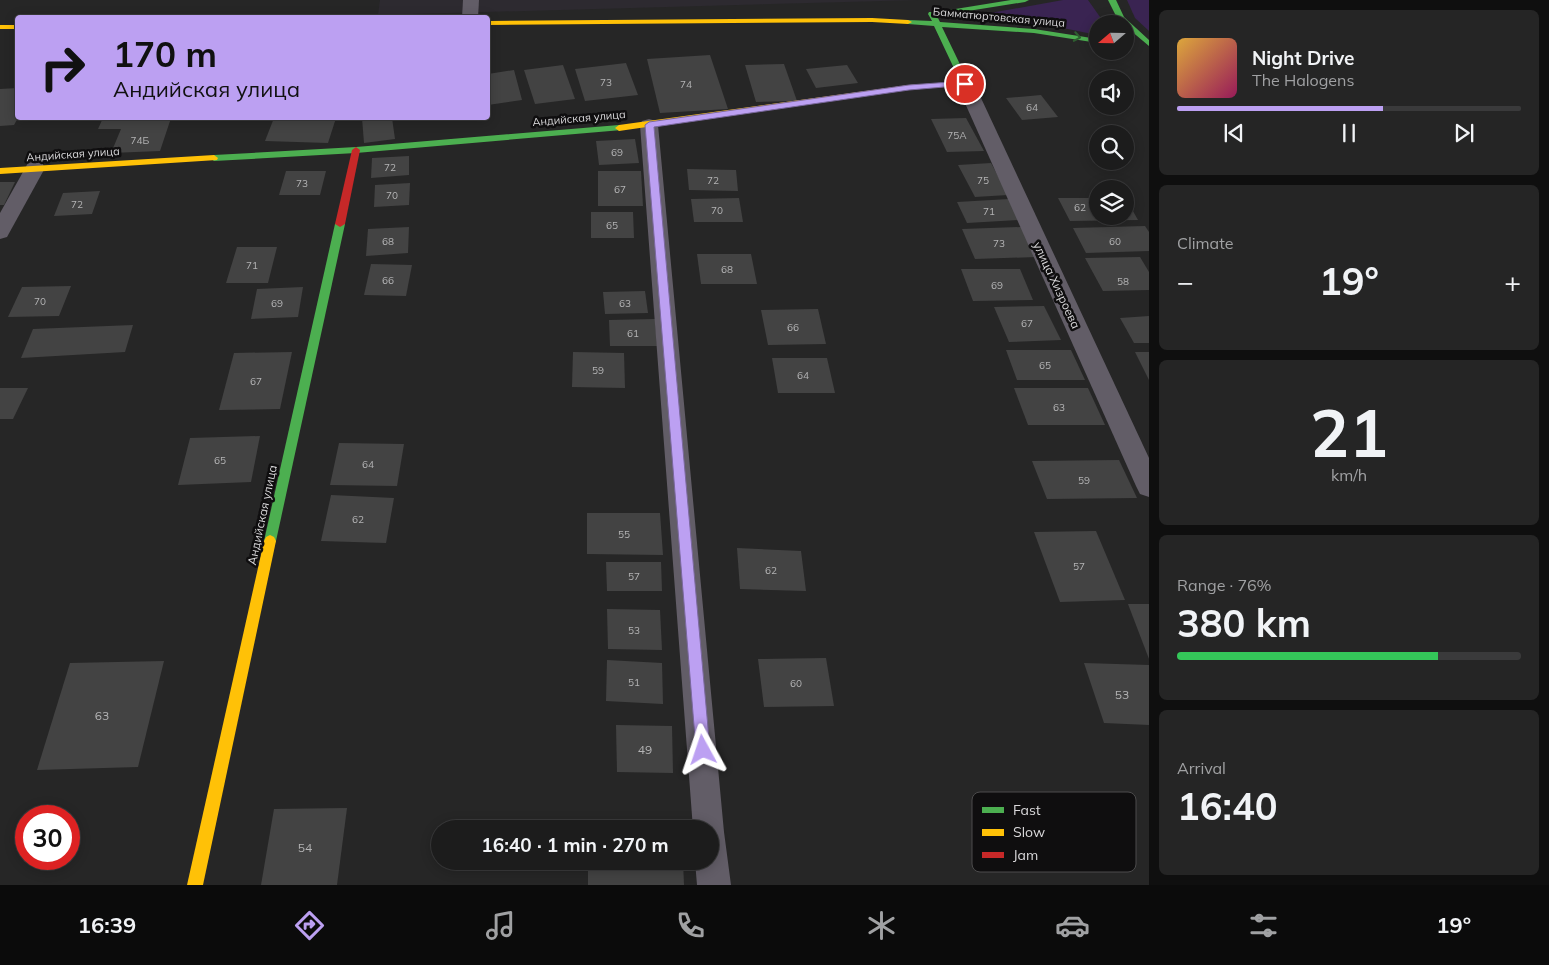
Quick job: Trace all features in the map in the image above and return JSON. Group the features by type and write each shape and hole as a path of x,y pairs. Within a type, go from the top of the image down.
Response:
{"main road":[{"name":"Бамматюртовская улица","path":"934,19 1024,0"},
{"path":"1112,0 1121,18 1146,50"},
{"name":"Бамматюртовская улица","path":"490,23 934,19 1089,40"},
{"path":"934,19 965,84"},
{"path":"0,27 15,27"},
{"name":"Андийская улица","path":"0,171 356,150 649,125 909,87 965,84"},
{"name":"Андийская улица","path":"195,885 356,150"}],"street":[{"path":"470,15 471,0"},
{"name":"улица Хизроева","path":"965,84 1149,486"},
{"path":"649,125 708,820"},
{"path":"0,232 36,168"},
{"path":"713,870 714,885"}],"shaded area":[{"path":"380,0 919,0 378,15"},
{"path":"1063,0 1088,0 1099,15 1089,15 1089,33 1058,27 962,18"},
{"path":"1127,0 1149,0 1149,31 1135,18"}],"building":[{"path":"710,55 728,109 660,113 647,59"},
{"path":"626,63 638,95 585,101 575,69"},
{"path":"784,64 797,101 756,102 745,65"},
{"path":"563,65 575,99 535,104 524,70"},
{"path":"847,65 858,83 816,88 806,69"},
{"path":"514,70 522,100 490,105 490,74"},
{"path":"15,88 15,120 17,120 14,125 0,126 0,89"},
{"path":"1041,95 1058,117 1022,120 1006,98"},
{"path":"966,118 984,151 947,152 931,119"},
{"path":"102,120 170,120 160,151 111,153 121,129 98,129"},
{"path":"273,120 335,120 328,143 265,141"},
{"path":"362,120 392,120 395,139 364,143"},
{"path":"635,139 639,163 599,165 596,141"},
{"path":"409,156 409,175 371,178 372,158"},
{"path":"991,163 1008,195 975,197 958,165"},
{"path":"687,169 736,170 738,191 689,190"},
{"path":"286,171 326,171 320,195 279,195"},
{"path":"598,171 641,171 643,206 598,206"},
{"path":"0,182 15,182 4,205 0,205"},
{"path":"410,183 409,205 374,207 375,185"},
{"path":"100,191 92,214 54,216 63,193"},
{"path":"739,198 743,222 694,222 691,199"},
{"path":"1058,198 1089,198 1089,221 1070,221"},
{"path":"1009,199 1020,220 967,223 957,202"},
{"path":"591,212 633,212 634,238 591,238"},
{"path":"1145,226 1149,232 1149,251 1086,253 1073,228"},
{"path":"409,227 408,253 366,256 368,229"},
{"path":"1021,227 1036,257 975,259 962,229"},
{"path":"237,247 277,247 268,283 226,283"},
{"path":"697,254 751,254 757,284 701,284"},
{"path":"1140,257 1149,272 1149,290 1103,291 1085,258"},
{"path":"371,264 412,265 406,296 364,295"},
{"path":"961,269 1020,269 1033,300 973,301"},
{"path":"71,286 59,316 8,317 22,287"},
{"path":"303,287 298,317 251,319 257,289"},
{"path":"645,291 648,313 605,314 603,292"},
{"path":"1044,306 1061,340 1009,342 994,307"},
{"path":"818,309 826,344 768,345 761,310"},
{"path":"1149,316 1149,343 1134,343 1120,318"},
{"path":"655,319 657,346 610,346 609,320"},
{"path":"133,325 125,352 21,358 33,329"},
{"path":"1006,350 1071,350 1085,380 1017,380"},
{"path":"292,352 280,409 219,410 234,353"},
{"path":"573,352 624,353 625,388 572,387"},
{"path":"1135,352 1149,352 1149,380"},
{"path":"772,358 827,358 835,393 778,393"},
{"path":"0,388 28,388 13,419 0,419"},
{"path":"1014,388 1088,388 1105,425 1028,425"},
{"path":"260,436 251,482 178,485 190,438"},
{"path":"339,443 404,444 397,486 330,485"},
{"path":"1119,460 1137,498 1047,499 1032,461"},
{"path":"331,495 394,498 386,543 321,541"},
{"path":"587,513 660,513 663,555 587,554"},
{"path":"1096,531 1125,600 1060,602 1034,532"},
{"path":"737,548 801,551 806,591 740,589"},
{"path":"606,562 661,562 662,591 607,591"},
{"path":"1128,604 1149,604 1149,659"},
{"path":"607,609 660,610 662,650 608,649"},
{"path":"826,658 834,706 764,707 758,659"},
{"path":"607,660 662,663 663,704 606,701"},
{"path":"164,661 138,767 37,770 70,663"},
{"path":"1084,663 1149,665 1149,725 1104,723"},
{"path":"616,725 672,726 673,773 617,772"},
{"path":"347,808 337,885 261,885 274,809"},
{"path":"588,870 683,870 684,885 588,885"}],"traffic: fast":[{"path":"943,13 1025,0"},
{"path":"1112,0 1121,18 1149,44"},
{"path":"932,14 965,83 958,84"},
{"path":"908,22 1034,31 1089,40"},
{"path":"214,158 356,150 619,128"},
{"path":"270,541 340,224"}],"traffic: slow":[{"path":"490,23 872,20 908,22"},
{"path":"0,27 15,27"},
{"path":"619,128 909,87 958,84"},
{"path":"0,171 214,158"},
{"path":"195,885 270,541"}],"traffic: jam":[{"path":"340,224 356,150"}],"route":[{"path":"703,750 649,125 909,87 965,84"}]}
